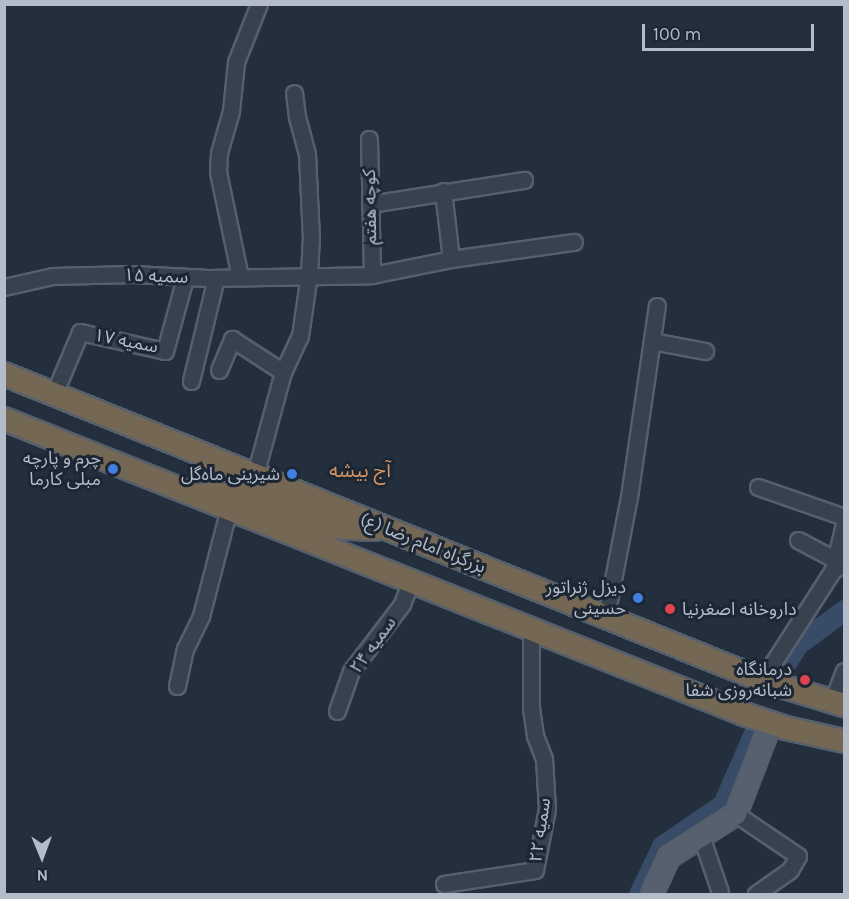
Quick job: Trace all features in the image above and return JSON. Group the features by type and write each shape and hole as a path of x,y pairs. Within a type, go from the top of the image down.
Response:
{"highway":[{"name":"بزرگراه امام رضا (ع)","path":"4,374 255,475 289,511 411,580 771,723 844,741"},
{"name":"بزرگراه امام رضا (ع)","path":"4,419 229,508 289,511 389,529 762,680 838,704"},
{"path":"193,494 239,494 289,511"}],"main road":[{"path":"652,894 669,857 736,814 771,723"}],"street":[{"path":"240,277 218,172 219,153 231,111 236,62 259,4"},
{"path":"255,475 283,372 300,336 309,274 311,239 307,154 297,117 294,93"},
{"name":"کوچه هفتم","path":"369,139 372,275"},
{"path":"370,204 524,180"},
{"path":"443,191 451,259"},
{"name":"سمیه ۱۵","path":"4,287 52,276 133,274 216,278 309,274 372,275 451,259 574,242"},
{"name":"سمیه ۱۷","path":"54,394 80,332 165,351 185,278"},
{"path":"191,381 216,278"},
{"path":"606,616 628,497 657,306"},
{"path":"219,370 232,339 283,372"},
{"path":"652,341 705,351"},
{"path":"758,487 844,517"},
{"path":"177,686 185,650 201,616 229,508"},
{"path":"762,680 838,564 844,524"},
{"path":"798,540 838,564"},
{"name":"سمیه ۲۴","path":"337,711 351,672 402,604 411,580"},
{"name":"سمیه ۲۲","path":"444,884 535,870 547,808 544,759 535,736 531,707 531,628"},
{"path":"838,704 844,671"},
{"path":"736,814 798,856 790,870 756,894"},
{"path":"701,836 720,892"}],"waterway":[{"path":"775,679 798,644 844,610"},
{"path":"639,894 662,846 723,804 757,726"}],"place":[{"name":"چرم و پارچه مبلی کارما","path":"113,469"},
{"name":"شیرینی ماه‌گل","path":"292,474"},
{"name":"دیزل ژنراتور حسینی","path":"638,598"},
{"name":"داروخانه اصغرنیا","path":"670,609"},
{"name":"درمانگاه شبانه‌روزی شفا","path":"805,680"}],"district":[{"name":"آج بیشه","path":"360,470"}]}
